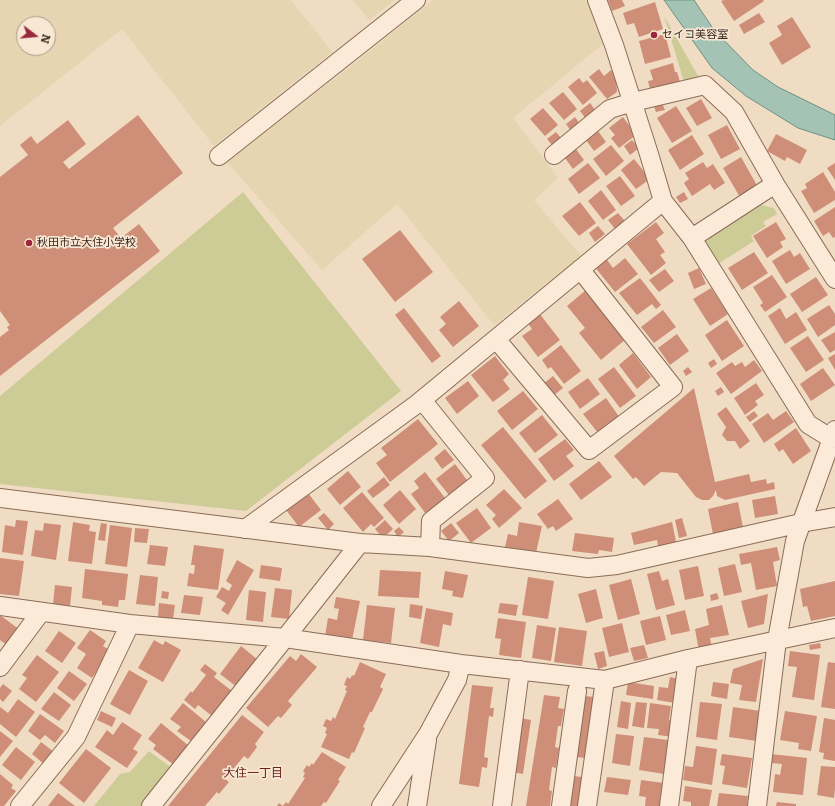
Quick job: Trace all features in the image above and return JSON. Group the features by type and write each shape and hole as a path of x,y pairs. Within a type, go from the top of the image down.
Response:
{"street":[{"path":"219,156 416,0"},
{"path":"597,0 633,102 662,201 692,238 808,424 833,434 795,541 777,640 757,806"},
{"path":"554,156 610,109 705,85 734,112 775,184 835,279"},
{"path":"692,238 775,184"},
{"path":"245,529 422,400 662,201"},
{"path":"496,339 588,450 673,386 580,269"},
{"path":"422,400 485,478 431,521 430,547"},
{"path":"0,498 360,543 430,547 588,568 617,565 801,523 835,517"},
{"path":"151,806 360,543"},
{"path":"0,606 130,624 285,638 461,664 605,680 688,659 835,628"},
{"path":"0,667 41,612"},
{"path":"20,806 76,737 130,624"},
{"path":"669,806 688,659"},
{"path":"381,806 428,734 457,680 461,664"},
{"path":"502,806 520,670"},
{"path":"587,806 605,680"},
{"path":"561,806 577,691"},
{"path":"417,806 428,734"}],"shaded area":[{"path":"0,0 291,0 332,52 214,146 122,29 0,126"},
{"path":"353,0 395,0 369,20"},
{"path":"433,0 587,0 604,43 513,118 558,178 534,200 581,256 494,325 397,204 322,270 227,162 355,63"},
{"path":"664,0 694,0 714,30 753,70 778,87 835,115 835,140 798,128 746,96 712,68"},
{"path":"664,16 701,81 685,85"},
{"path":"243,192 401,391 246,511 0,484 0,396"},
{"path":"761,205 774,208 777,214 763,222 766,226 751,236 754,241 715,266 704,250 707,238"},
{"path":"149,751 173,769 144,806 94,806 120,774 130,772"}],"building":[{"path":"608,0 622,0 625,6 612,11"},
{"path":"721,1 764,1 734,21"},
{"path":"655,2 663,29 639,37 634,23 627,25 623,13"},
{"path":"759,13 765,22 744,34 739,25"},
{"path":"792,17 811,47 782,65 769,43 782,35 777,26"},
{"path":"665,34 671,57 645,64 639,41"},
{"path":"673,63 681,85 651,93 648,81 653,80 650,70"},
{"path":"599,69 604,76 611,70 616,77 617,92 607,99 589,77"},
{"path":"579,78 583,83 587,80 597,93 583,105 568,87"},
{"path":"563,92 577,109 564,120 549,103"},
{"path":"701,99 712,118 697,126 686,108"},
{"path":"590,103 596,111 586,119 580,111"},
{"path":"662,103 665,110 656,112 654,106"},
{"path":"676,106 692,131 672,143 657,118"},
{"path":"543,108 558,125 545,136 530,119"},
{"name":"秋田市立大住小学校","path":"138,115 183,173 113,228 121,238 139,224 160,251 0,376 0,337 9,330 7,327 10,325 0,311 0,177 28,155 20,145 31,136 37,144 68,120 86,144 63,162 69,169"},
{"path":"575,117 580,124 571,131 566,124"},
{"path":"623,117 636,135 619,148 611,138 615,135 609,128"},
{"path":"727,125 740,149 721,159 708,135"},
{"path":"598,131 606,142 594,151 586,140"},
{"path":"556,132 561,138 552,145 547,139"},
{"path":"776,134 807,150 800,164 787,157 785,161 767,151"},
{"path":"692,135 704,154 680,170 668,150"},
{"path":"632,140 639,148 630,155 624,146"},
{"path":"611,145 624,161 606,176 593,159"},
{"path":"576,149 584,160 573,169 565,158"},
{"path":"741,157 759,189 741,199 723,168"},
{"path":"634,159 650,179 636,189 621,170"},
{"path":"703,162 707,168 713,164 725,183 714,190 710,184 692,196 684,183 689,179 685,173"},
{"path":"588,163 600,178 579,194 568,179"},
{"path":"835,163 835,180 827,168"},
{"path":"823,172 835,192 835,200 814,213 801,191 807,188 805,184"},
{"path":"620,176 635,196 621,206 606,186"},
{"path":"601,190 616,210 603,220 588,201"},
{"path":"684,192 688,199 680,203 676,197"},
{"path":"580,202 596,223 579,236 562,216"},
{"path":"835,207 835,237 833,238 829,232 823,236 814,221"},
{"path":"618,213 625,221 615,229 608,220"},
{"path":"656,222 664,233 656,239 665,252 660,255 666,263 651,275 627,244"},
{"path":"776,222 786,239 780,242 783,247 767,258 753,236"},
{"path":"598,226 605,234 595,242 589,233"},
{"path":"400,230 433,272 395,302 362,259"},
{"path":"790,250 794,257 800,253 810,269 786,284 772,261"},
{"path":"754,252 768,273 742,290 728,268"},
{"path":"605,257 613,268 625,258 638,274 615,292 594,266"},
{"path":"699,268 706,284 694,289 688,273"},
{"path":"665,269 674,281 659,292 649,280"},
{"path":"772,275 787,297 765,312 760,305 763,303 753,287"},
{"path":"816,277 828,295 802,312 790,294"},
{"path":"640,278 661,305 656,309 652,304 637,315 619,293"},
{"path":"711,288 728,314 710,326 693,299"},
{"path":"586,290 626,339 601,360 579,333 585,328 567,306"},
{"path":"459,301 479,326 453,347 439,330 446,324 440,317"},
{"path":"829,305 835,314 835,325 818,337 807,319"},
{"path":"404,308 441,356 432,363 395,315"},
{"path":"780,308 786,319 796,312 807,330 785,344 768,316"},
{"path":"663,310 676,327 654,343 641,327"},
{"path":"539,313 560,340 538,357 522,336 532,329 527,322"},
{"path":"727,320 744,346 722,361 705,335"},
{"path":"835,332 835,350 830,353 821,340"},
{"path":"677,334 689,351 670,365 658,348"},
{"path":"808,336 824,360 806,372 790,348"},
{"path":"561,345 581,371 564,384 551,367 548,369 542,360"},
{"path":"633,353 651,377 637,389 619,365"},
{"path":"835,354 835,370 828,358"},
{"path":"495,356 509,374 503,380 510,389 493,402 471,375"},
{"path":"714,359 717,364 711,368 708,363"},
{"path":"754,360 762,371 731,394 716,373 732,362 735,366 742,362 745,367"},
{"path":"614,367 636,396 620,408 598,379"},
{"path":"688,367 692,372 686,376 683,371"},
{"path":"823,368 835,385 811,401 800,384"},
{"path":"553,376 563,388 553,396 543,384"},
{"path":"588,378 600,394 580,409 568,392"},
{"path":"468,381 479,396 457,414 445,398"},
{"path":"756,383 764,395 755,401 758,405 745,415 734,398"},
{"path":"721,387 724,392 718,396 715,391"},
{"path":"694,388 715,482 749,474 751,482 766,479 767,484 774,482 775,489 725,500 717,496 716,490 709,500 702,500 696,497 677,473 661,472 644,486 636,477 633,479 614,456"},
{"path":"523,391 538,409 512,430 497,411"},
{"path":"606,398 620,418 598,433 583,414"},
{"path":"726,407 750,441 740,449 735,441 727,441 722,435 726,427 717,414"},
{"path":"754,411 758,416 750,422 746,417"},
{"path":"786,411 794,422 764,443 752,424 768,413 773,420"},
{"path":"542,415 558,435 535,453 519,433"},
{"path":"418,419 438,444 390,482 376,463 387,455 381,448"},
{"path":"503,427 547,481 525,499 481,445"},
{"path":"796,428 811,451 793,464 783,449 779,452 774,444"},
{"path":"565,439 574,450 566,456 574,466 554,481 538,459"},
{"path":"445,449 454,460 442,469 434,458"},
{"path":"599,461 612,477 581,500 569,484"},
{"path":"455,464 467,480 449,495 436,479"},
{"path":"348,471 361,487 340,505 327,489"},
{"path":"425,472 445,498 426,514 411,494 419,488 414,481"},
{"path":"384,477 390,485 373,498 367,491"},
{"path":"504,489 522,508 499,528 492,519 496,515 486,505"},
{"path":"400,490 416,509 399,524 383,505"},
{"path":"362,492 384,518 374,527 371,524 363,532 343,508"},
{"path":"308,493 321,510 299,527 286,510"},
{"path":"775,496 778,514 755,518 752,500"},
{"path":"558,499 573,519 556,531 553,526 548,529 537,514"},
{"path":"738,502 743,527 713,534 708,509"},
{"path":"477,508 491,528 471,543 456,523"},
{"path":"324,513 334,524 328,530 318,518"},
{"path":"682,518 687,536 679,538 675,520"},
{"path":"16,520 28,521 23,555 2,552 5,525 15,527"},
{"path":"385,520 393,529 383,538 375,529"},
{"path":"73,522 90,525 89,531 96,532 92,564 68,561"},
{"path":"519,522 542,526 536,553 505,547 508,534 517,536"},
{"path":"672,522 676,542 658,546 657,540 634,545 631,533"},
{"path":"44,523 61,525 56,560 31,556 35,530 43,531"},
{"path":"101,523 107,524 105,541 98,540"},
{"path":"451,523 459,533 449,541 441,531"},
{"path":"110,525 132,528 127,567 105,564"},
{"path":"399,527 404,532 398,537 394,531"},
{"path":"135,528 149,529 147,543 134,542"},
{"path":"575,533 614,538 612,552 599,550 598,554 572,551"},
{"path":"150,545 168,547 165,566 147,564"},
{"path":"194,545 224,549 218,590 187,586 189,573 194,574 195,565 191,565"},
{"path":"777,547 780,560 773,562 777,586 756,590 751,563 741,565 739,554"},
{"path":"0,558 24,561 19,596 0,594"},
{"path":"237,560 254,570 228,615 221,610 226,603 216,597 222,587 229,591 232,585 226,581"},
{"path":"735,564 742,592 724,596 718,568"},
{"path":"261,565 282,568 280,581 259,578"},
{"path":"698,566 704,596 685,600 679,570"},
{"path":"85,569 128,574 125,600 119,600 118,607 102,605 102,601 82,598"},
{"path":"380,570 421,572 419,598 378,596"},
{"path":"445,571 468,575 463,598 452,596 453,591 442,589"},
{"path":"659,571 662,581 668,579 675,605 656,610 647,574"},
{"path":"140,575 158,577 155,606 136,604"},
{"path":"528,577 554,581 548,619 522,615"},
{"path":"631,579 640,614 618,620 609,585"},
{"path":"835,581 835,616 811,621 807,606 803,607 800,589"},
{"path":"55,585 72,587 70,606 53,604"},
{"path":"275,588 292,590 289,619 271,617"},
{"path":"596,589 603,618 586,623 578,594"},
{"path":"249,590 266,592 263,622 246,620"},
{"path":"162,591 169,592 168,599 161,598"},
{"path":"717,593 719,599 711,601 710,595"},
{"path":"768,594 764,624 748,628 741,601"},
{"path":"184,595 203,597 200,615 181,613"},
{"path":"336,597 360,601 352,640 325,636 328,618 337,620 339,609 334,608"},
{"path":"159,603 175,605 173,619 158,617"},
{"path":"500,603 518,605 516,616 498,613"},
{"path":"410,604 423,606 421,619 409,617"},
{"path":"367,605 395,608 391,643 363,640"},
{"path":"722,605 729,635 710,638 712,648 699,651 695,629 709,625 706,609"},
{"path":"426,608 453,613 451,626 443,624 439,647 420,643"},
{"path":"685,610 690,631 671,635 666,615"},
{"path":"0,615 20,630 8,646 0,640"},
{"path":"660,616 666,640 646,645 640,621"},
{"path":"498,618 526,622 521,658 499,655 501,639 495,638"},
{"path":"622,623 629,652 609,657 602,628"},
{"path":"537,625 556,628 551,661 532,658"},
{"path":"559,627 587,631 582,666 554,662"},
{"path":"90,630 106,641 103,646 111,651 92,678 77,668 86,654 77,648"},
{"path":"59,631 76,643 62,663 45,651"},
{"path":"154,640 163,645 165,641 181,650 163,682 138,668"},
{"path":"820,643 821,648 810,650 809,645"},
{"path":"644,645 648,658 634,661 630,648"},
{"path":"241,646 258,660 237,687 220,674"},
{"path":"604,651 607,666 598,669 594,653"},
{"path":"790,651 820,655 814,700 792,697 797,667 788,666"},
{"path":"301,654 317,667 288,701 292,705 281,718 278,716 268,727 246,708 290,656 296,661"},
{"path":"37,655 59,672 36,702 19,689 27,678 22,675"},
{"path":"763,659 756,702 739,700 742,685 730,683 733,669"},
{"path":"360,662 386,674 380,687 383,689 363,727 365,728 354,753 352,752 349,759 321,747 327,734 325,733 327,728 323,726 326,719 331,721 333,717 335,719 347,691 345,690 347,686 344,685 347,677 350,679 352,675 354,676"},
{"path":"828,662 835,663 835,709 821,707"},
{"path":"205,664 217,673 214,677 232,691 212,716 198,705 195,709 184,700 191,691 192,693 206,675 200,670"},
{"path":"129,670 148,681 130,715 110,704"},
{"path":"69,671 87,684 74,701 57,688"},
{"path":"670,677 679,679 675,703 657,700 659,687 668,688"},
{"path":"628,682 654,686 653,699 626,695"},
{"path":"713,682 729,684 727,699 711,696"},
{"path":"3,684 12,691 3,702 0,699 0,688"},
{"path":"472,685 493,687 490,708 494,708 493,717 489,716 484,757 488,758 487,768 482,767 479,787 459,784"},
{"path":"54,692 71,705 59,721 41,709"},
{"path":"544,695 560,697 558,708 564,709 561,726 558,726 555,747 559,748 556,768 552,767 549,790 552,791 550,806 526,806"},
{"path":"585,696 594,697 585,758 577,757"},
{"path":"18,699 35,712 16,737 0,724 0,707 8,713"},
{"path":"621,701 631,703 628,729 617,727"},
{"path":"636,702 647,703 644,728 632,726"},
{"path":"700,702 722,704 717,740 696,737"},
{"path":"183,703 206,722 191,741 177,731 181,727 170,719"},
{"path":"650,703 671,706 669,720 675,721 673,737 658,735 659,729 647,728"},
{"path":"733,707 761,711 757,741 729,737"},
{"path":"101,711 116,718 112,727 97,720"},
{"path":"785,711 817,716 811,751 798,749 799,743 780,740"},
{"path":"40,714 64,731 55,743 45,735 40,740 28,731"},
{"path":"242,715 264,732 255,744 257,747 248,759 244,756 225,779 229,782 219,794 217,792 205,806 168,806"},
{"path":"520,718 531,720 523,774 512,772"},
{"path":"824,718 835,720 835,761 823,759 824,753 819,752"},
{"path":"122,722 142,735 133,749 138,752 127,768 95,747 107,730 113,735"},
{"path":"161,723 189,746 174,765 153,749 156,745 148,739"},
{"path":"0,731 13,741 0,757"},
{"path":"616,734 634,736 630,766 612,763"},
{"path":"644,737 668,740 664,774 639,770"},
{"path":"41,742 54,752 44,764 32,754"},
{"path":"696,746 717,749 712,785 683,780 685,766 693,767"},
{"path":"16,747 35,762 21,780 2,765"},
{"path":"86,749 111,768 84,803 59,783"},
{"path":"322,752 346,767 338,780 340,781 326,803 324,802 321,806 283,806 286,802 288,804 305,778 303,777 305,773 303,771 307,765 309,767 312,763 313,765"},
{"path":"722,754 752,758 747,788 722,784 725,766 720,765"},
{"path":"771,754 807,758 803,795 773,792 775,774 780,775 782,764 770,763"},
{"path":"821,766 835,767 834,798 817,795"},
{"path":"0,774 13,785 11,788 16,791 4,806 0,806"},
{"path":"573,776 582,777 578,806 569,806"},
{"path":"607,777 631,780 628,795 604,792"},
{"path":"641,780 664,783 661,806 645,806 646,797 639,796"},
{"path":"685,786 712,790 709,806 691,806 691,802 683,801"},
{"path":"58,793 75,806 48,806"},
{"path":"719,793 748,796 747,806 717,806"},
{"path":"777,802 796,804 796,806 776,806"}],"place":[{"name":"セイコ美容室","path":"654,35"},
{"name":"秋田市立大住小学校","path":"29,243"}],"district":[{"name":"大住一丁目","path":"253,773"}]}
